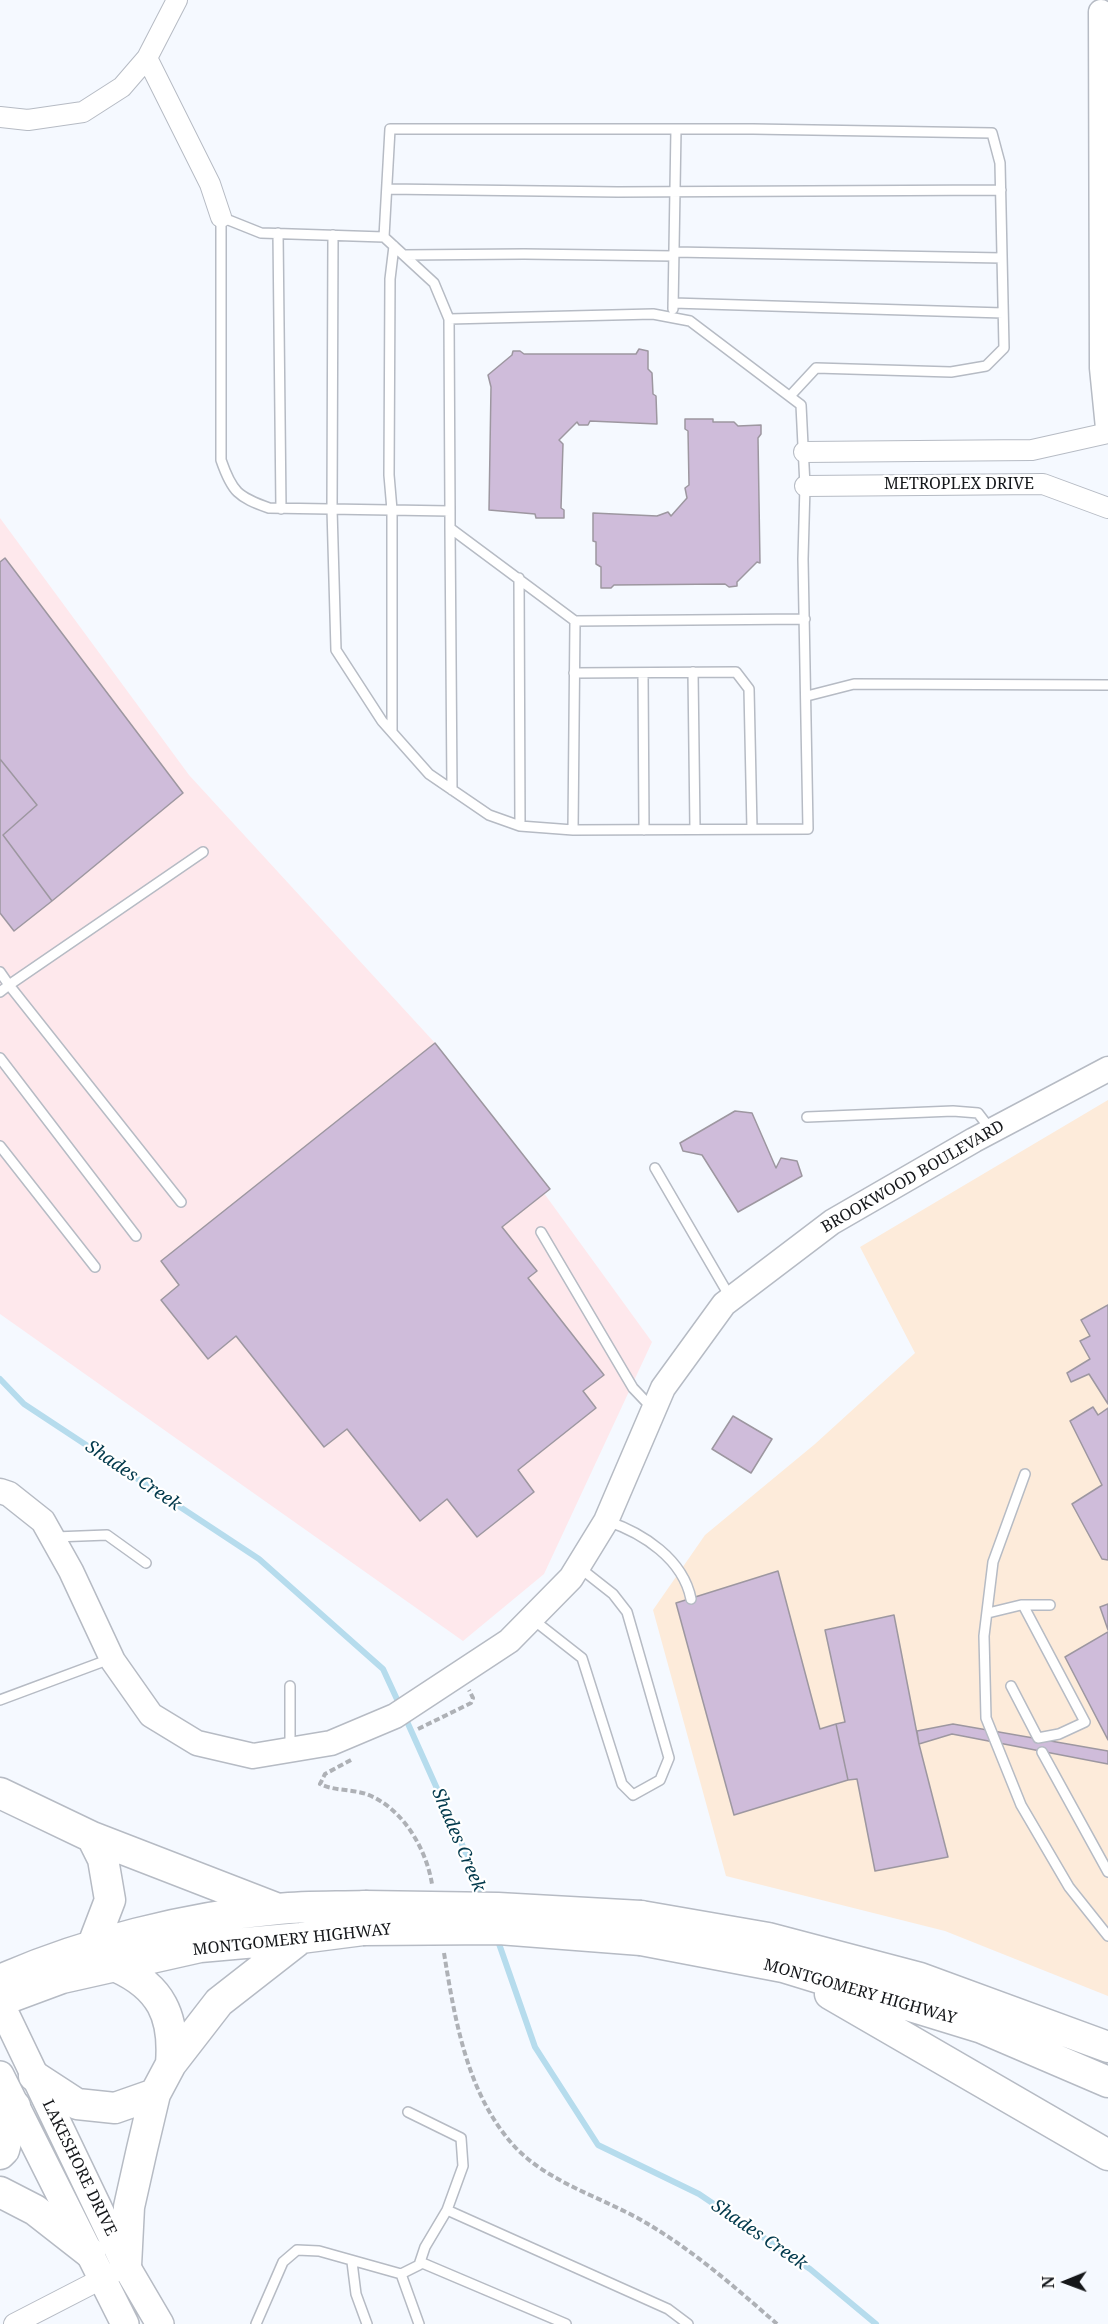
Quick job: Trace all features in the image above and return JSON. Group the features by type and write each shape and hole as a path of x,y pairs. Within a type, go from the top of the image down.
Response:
{"main road":[{"path":"3,1796 92,1837 278,1909"},
{"path":"92,1837 103,1859 110,1900 92,1947"},
{"name":"MONTGOMERY HIGHWAY","path":"4,1994 92,1947 168,1926 278,1909 499,1929 641,1928 768,1938 920,1978 1108,2047"},
{"name":"MONTGOMERY HIGHWAY","path":"4,1994 62,1978 200,1947 301,1938 364,1918"},
{"name":"MONTGOMERY HIGHWAY","path":"641,1928 783,1967 982,2028 1108,2082"},
{"path":"0,2192 35,2210 106,2266 129,2206 155,2094 171,2064 219,2002 301,1938"},
{"path":"117,1967 138,1977 159,1999 171,2032 171,2064"},
{"path":"783,1967 1108,2155"},
{"name":"LAKESHORE DRIVE","path":"4,1994 106,2266 125,2324"},
{"name":"LAKESHORE DRIVE","path":"0,2075 15,2106 106,2266 160,2324"},
{"path":"34,2076 77,2104 115,2108 155,2094"},
{"path":"0,2154 4,2150 15,2106"}],"street":[{"path":"0,117 28,120 83,112 122,87 147,58 177,0"},
{"path":"1101,6 1105,86 1102,368 1108,428"},
{"path":"147,58 210,184 221,217"},
{"name":"METROPLEX DRIVE","path":"804,452 1032,450 1108,433"},
{"name":"METROPLEX DRIVE","path":"805,486 1043,484 1108,508"},
{"name":"BROOKWOOD BOULEVARD","path":"0,1491 9,1494 43,1521 112,1659 151,1714 197,1743 253,1756 330,1743 400,1712 509,1641 571,1578 606,1521 663,1388 724,1304 832,1222 991,1130 1108,1069"},
{"path":"14,2324 106,2266"}],"lane":[{"path":"384,237 390,129 676,129 992,134 1000,164 1004,348 986,366 951,372 816,368 790,396"},
{"path":"673,318 676,129"},
{"path":"387,189 1001,190"},
{"path":"450,511 269,508 244,500 230,485 221,460 221,217 261,232 384,237 434,283 449,319 452,790"},
{"path":"278,233 281,509"},
{"path":"333,235 332,509 336,650 392,732 429,774 489,815 520,826 573,830 808,829 805,486 801,405 690,321 653,314 449,319"},
{"path":"392,732 392,510 389,475 390,291 394,246"},
{"path":"404,255 674,254 1002,258"},
{"path":"673,303 1003,313"},
{"path":"450,528 575,621 805,619"},
{"path":"519,578 520,826"},
{"path":"573,830 575,621"},
{"path":"693,672 695,829"},
{"path":"574,673 736,672 749,689 752,829"},
{"path":"643,673 644,830"},
{"path":"807,696 854,684 1108,685"},
{"path":"0,992 203,852"},
{"path":"0,972 182,1202"},
{"path":"0,1058 136,1236"},
{"path":"807,1117 953,1111 978,1113 991,1130"},
{"path":"0,1146 95,1267"},
{"path":"655,1168 731,1299"},
{"path":"541,1232 633,1388 653,1410"},
{"path":"1025,1474 993,1562 984,1636 986,1718 1022,1805 1069,1887 1108,1936"},
{"path":"606,1521 629,1528 653,1544 675,1564 689,1589 691,1599"},
{"path":"53,1538 107,1535 146,1563"},
{"path":"531,1618 582,1658 622,1784 633,1795 660,1780 669,1758 627,1612 614,1594 578,1567"},
{"path":"988,1613 1023,1605 1050,1605"},
{"path":"1011,1686 1038,1738 1059,1734 1085,1722 1023,1605"},
{"path":"0,1700 112,1659"},
{"path":"290,1686 290,1750"},
{"path":"1042,1752 1108,1871"},
{"path":"256,2324 283,2262 297,2250 318,2251 401,2274 419,2265 425,2247 447,2210 463,2166 461,2138 408,2112"},
{"path":"447,2210 668,2309 688,2324"},
{"path":"352,2262 356,2294 367,2324"},
{"path":"420,2262 566,2324"},
{"path":"401,2274 419,2324"}],"path":[{"path":"467,1706 472,1702 472,1696"},
{"path":"353,1759 325,1774 320,1784 366,1794 391,1809 407,1827 425,1855 434,1894"},
{"path":"443,1946 453,2005 467,2058 488,2106 514,2146 550,2175 648,2224 691,2252 777,2324"}],"shaded area":[{"path":"0,518 189,775 435,1043 652,1342 544,1574 463,1641 0,1314"},
{"path":"1108,1100 1108,1996 945,1931 726,1876 653,1610 705,1535 815,1444 915,1353 860,1247"}],"building":[{"path":"639,349 648,351 648,369 652,373 653,394 656,396 657,424 590,421 588,425 579,425 577,422 559,440 563,444 561,508 564,510 564,518 536,518 535,514 489,510 491,387 488,375 512,355 513,351 520,351 524,354 636,354"},
{"path":"685,419 713,419 713,422 734,422 738,426 761,425 761,434 758,438 760,563 757,562 737,582 737,586 729,587 725,584 614,585 611,588 601,588 601,567 596,564 596,542 593,541 593,513 657,516 668,512 671,516 687,498 685,488 689,485 688,431 685,429"},
{"path":"5,558 183,793 52,901 3,835 37,805 0,759 0,562"},
{"path":"0,759 37,805 3,835 52,901 14,931 0,913"},
{"path":"435,1043 550,1189 502,1227 537,1271 528,1278 604,1375 583,1391 596,1408 518,1470 534,1492 477,1537 447,1499 420,1521 347,1429 324,1447 236,1336 208,1359 161,1300 179,1285 161,1261"},
{"path":"735,1111 752,1113 776,1168 781,1158 797,1161 802,1176 738,1212 702,1155 683,1151 680,1143"},
{"path":"1108,1305 1108,1404 1089,1374 1071,1382 1067,1373 1090,1359 1080,1341 1090,1336 1081,1320"},
{"path":"1093,1407 1098,1415 1108,1408 1108,1560 1102,1559 1072,1504 1102,1485 1070,1421"},
{"path":"733,1416 772,1439 751,1473 712,1449"},
{"path":"778,1571 820,1729 836,1724 848,1780 734,1815 676,1603"},
{"path":"1108,1604 1108,1630 1100,1607"},
{"path":"894,1615 919,1744 948,1857 875,1871 857,1779 848,1780 836,1724 845,1722 825,1630"},
{"path":"1108,1632 1108,1740 1065,1657"},
{"path":"953,1724 1108,1751 1108,1764 952,1734 919,1744 917,1731"}],"waterway":[{"name":"Shades Creek","path":"0,1379 24,1404 259,1559 383,1669 401,1708"},
{"name":"Shades Creek","path":"405,1717 473,1869 484,1900"},
{"name":"Shades Creek","path":"497,1938 535,2047 598,2145 699,2194 810,2269 876,2324"}]}
